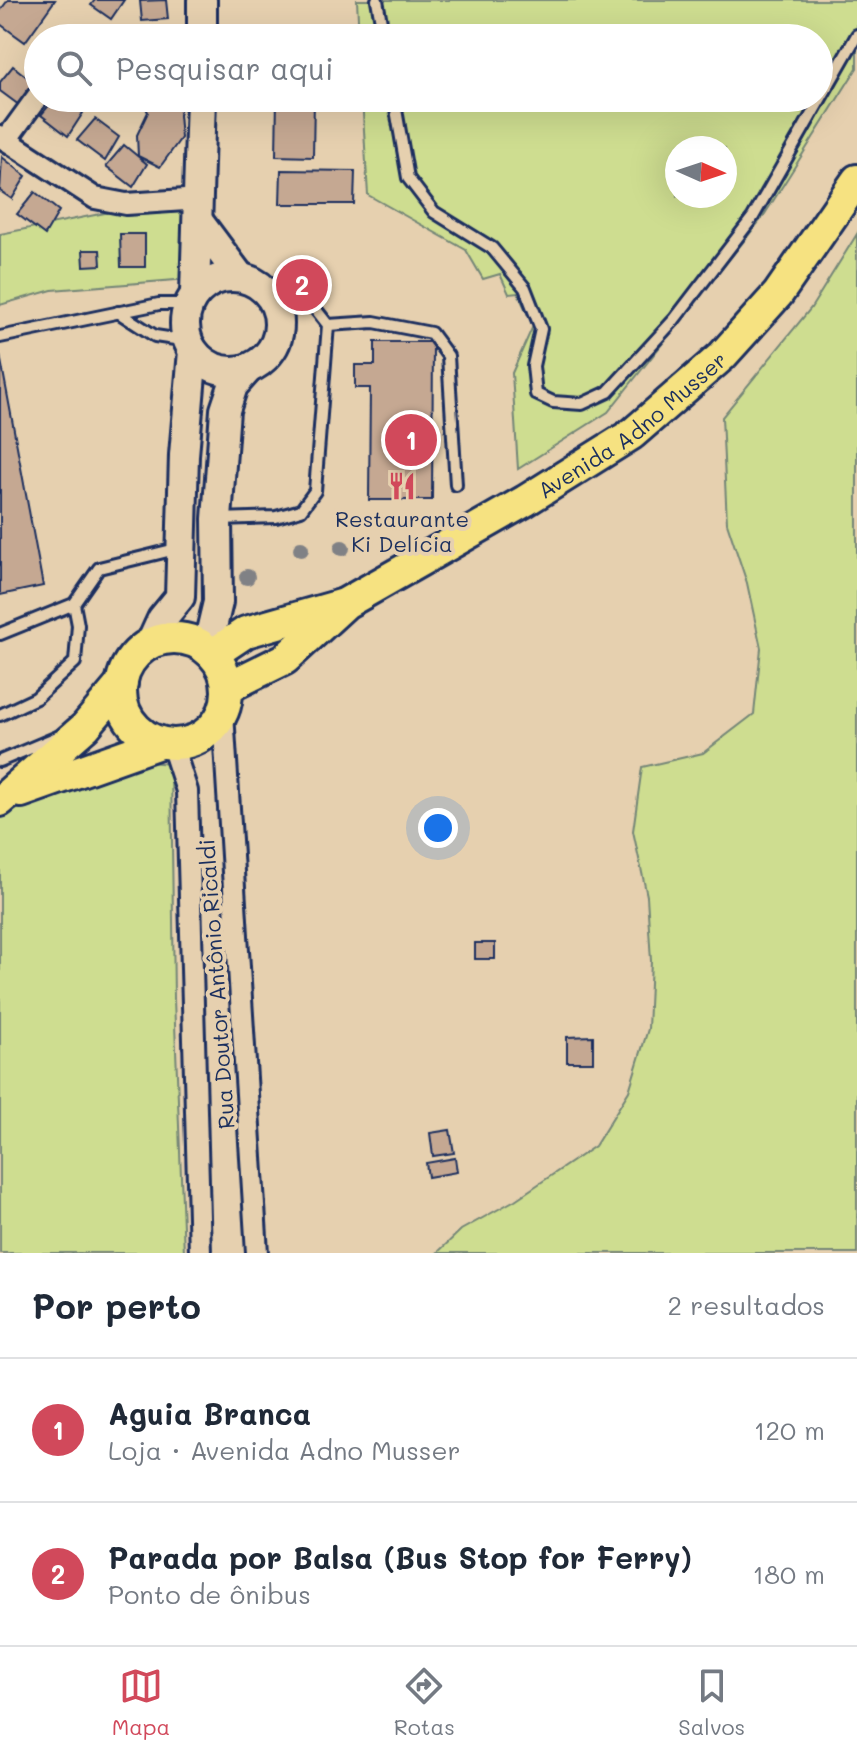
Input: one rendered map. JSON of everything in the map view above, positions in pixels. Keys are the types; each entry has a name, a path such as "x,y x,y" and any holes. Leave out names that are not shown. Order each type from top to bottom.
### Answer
{"main road":[{"path":"202,0 202,24"},
{"path":"151,643 162,619 180,597 190,346 185,316 192,299 199,210 201,112"},
{"name":"Avenida Adno Musser","path":"226,700 285,659 346,603 525,501 632,434 722,356 778,294 857,180"},
{"path":"199,210 240,277"},
{"path":"192,299 215,279 240,277 252,280 270,296 279,319 279,331 269,354 249,368 233,386 225,410 217,519 218,602 210,651"},
{"path":"190,346 212,367 224,371 249,368"},
{"name":"Avenida Adno Musser","path":"210,651 246,632 346,603"},
{"path":"180,637 210,651 224,670 226,700 217,724 197,740 166,744 4,799 85,727 122,683 132,659 151,643 180,637"},
{"path":"122,683 126,713 145,736 166,744"}],"street":[{"path":"25,112 3,138 95,198 126,204 199,210"},
{"name":"Rua Doutor Antônio Ricaldi","path":"226,700 257,1253"},
{"name":"Rua Doutor Antônio Ricaldi","path":"166,744 187,791 200,1253"}],"lane":[{"path":"377,0 381,24"},
{"path":"833,77 857,35"},
{"path":"396,112 408,178 434,212 492,248 525,288 541,329 533,366 536,394 553,402 582,404 608,392 674,320 753,217 813,112"},
{"path":"217,519 276,517 301,510 315,491 328,325 310,302 270,296"},
{"path":"0,337 192,299"},
{"path":"118,312 155,336 190,346"},
{"path":"328,325 374,322 431,333 448,356 456,485"},
{"path":"0,634 74,604 99,568 182,548"},
{"path":"0,715 36,698 75,662 78,625 74,604"},
{"path":"0,761 33,745 85,727"}],"green space":[{"path":"357,0 857,0 857,68 833,106 833,24 358,24"},
{"path":"363,112 829,112 763,217 608,412 518,469 512,373 533,326 518,293 509,294 500,274 483,279 466,250 368,195"},
{"path":"188,211 188,279 52,290 0,305 0,234 105,213"},
{"path":"857,234 857,1253 437,1253 461,1230 515,1200 595,1146 629,1091 648,1029 651,961 647,896 633,831 642,767 703,753 754,714 761,648 747,583 727,523 722,417 811,308"},
{"path":"138,761 171,764 174,999 184,1253 0,1253 0,818 93,769"}],"building":[{"path":"8,0 55,0 38,24 24,24 24,41 0,24 0,11"},
{"path":"95,0 124,0 111,19 91,5"},
{"path":"166,0 168,19 142,21 140,1"},
{"path":"13,66 24,75 23,108 0,91 0,82"},
{"path":"43,112 83,113 68,136 41,115"},
{"path":"148,112 180,112 181,138 160,167 138,156 137,135"},
{"path":"277,112 314,112 313,157 276,156"},
{"path":"95,119 119,137 105,161 77,140"},
{"path":"124,145 147,164 133,187 106,166"},
{"path":"2,157 26,176 12,199 0,191"},
{"path":"281,170 355,171 354,204 280,204"},
{"path":"35,192 59,211 45,235 17,214"},
{"path":"120,234 145,234 145,267 121,267"},
{"path":"83,250 100,250 101,265 84,266"},
{"path":"375,342 433,342 432,500 369,500 370,388 355,388 355,365 375,365"},
{"path":"0,355 43,586 0,595"},
{"path":"475,943 495,943 495,959 475,959"},
{"path":"593,1036 593,1062 567,1062 567,1037"},
{"path":"450,1130 454,1153 433,1156 430,1133"},
{"path":"455,1158 457,1172 428,1177 426,1163"}],"place":[{"name":"Parada por Balsa (Bus Stop for Ferry)","path":"302,285"},
{"name":"Aguia Branca","path":"411,440"},
{"name":"Restaurante Ki Delícia","path":"402,486"}]}
